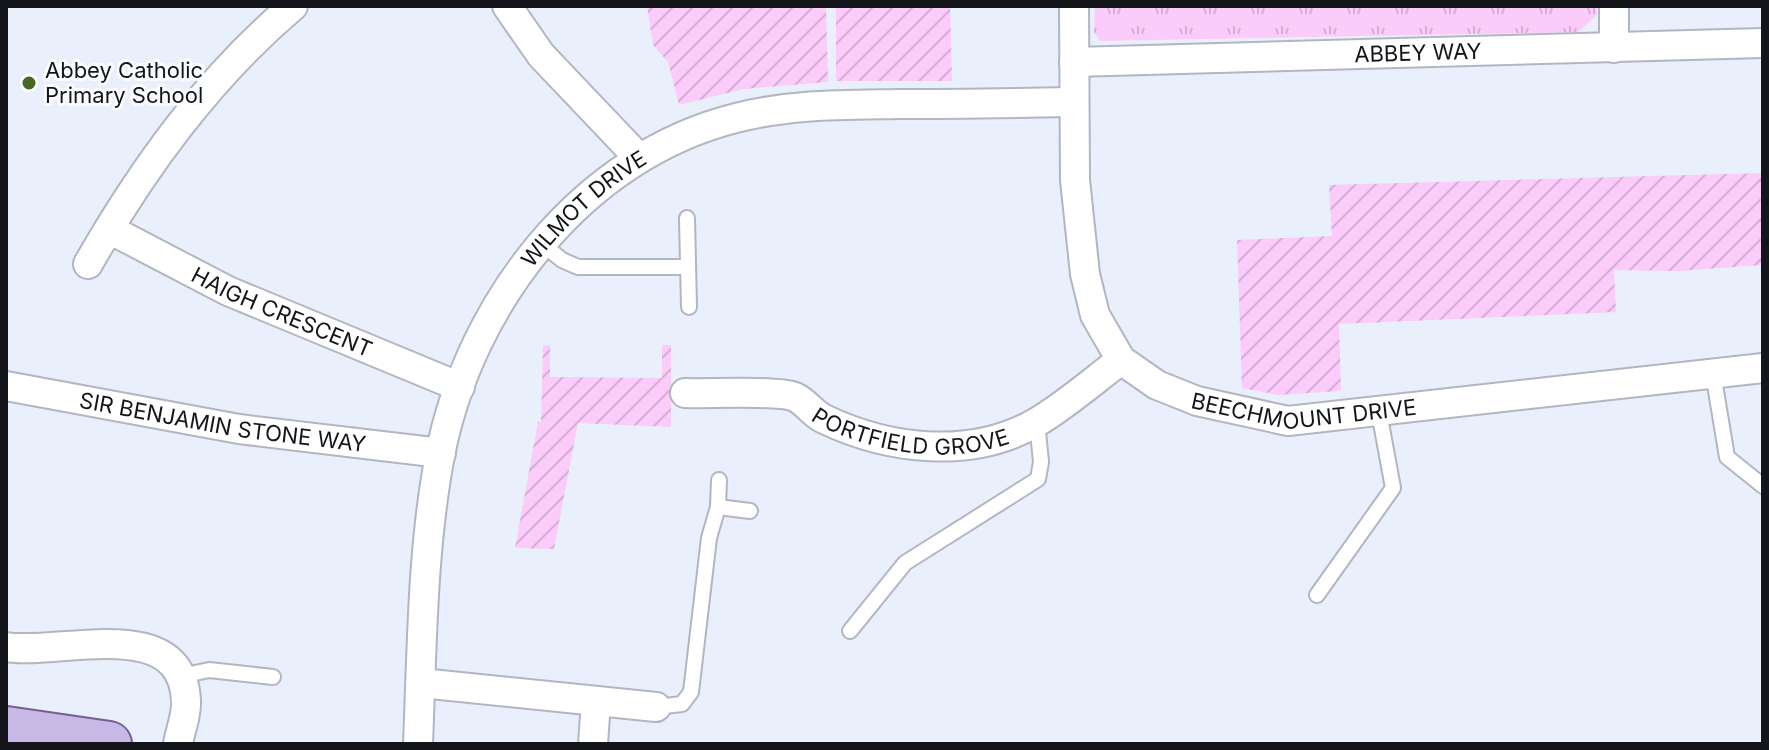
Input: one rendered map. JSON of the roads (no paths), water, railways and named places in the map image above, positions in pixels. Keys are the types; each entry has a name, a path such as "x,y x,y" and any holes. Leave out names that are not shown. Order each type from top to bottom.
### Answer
{"main road":[{"path":"6,729 109,744"}],"street":[{"path":"88,264 150,163 200,100 293,6"},
{"path":"507,6 541,55 638,157"},
{"name":"BEECHMOUNT DRIVE","path":"1074,6 1075,180 1085,274 1095,315 1121,360 1157,385 1240,413 1288,421 1763,368"},
{"path":"1614,6 1614,48"},
{"name":"ABBEY WAY","path":"1074,62 1763,43"},
{"name":"WILMOT DRIVE","path":"418,744 422,627 441,453 460,387 492,318 541,243 581,202 638,157 687,131 739,117 806,105 1074,102"},
{"name":"HAIGH CRESCENT","path":"109,229 228,291 460,387"},
{"name":"PORTFIELD GROVE","path":"685,393 794,396 821,418 867,435 923,447 981,443 1037,422 1121,360"},
{"name":"SIR BENJAMIN STONE WAY","path":"6,386 239,429 441,453"},
{"path":"6,647 27,650 115,641 144,648 168,659 181,676 186,703 178,744"},
{"path":"421,683 656,707"},
{"path":"593,744 596,701"}],"lane":[{"path":"687,218 689,307"},
{"path":"541,243 578,267 687,267"},
{"path":"1713,373 1727,457 1763,486"},
{"path":"1317,595 1393,488 1379,412"},
{"path":"850,631 905,563 1038,479 1041,462 1037,422"},
{"path":"656,707 682,704 691,692 709,538 718,507 719,480"},
{"path":"718,507 750,511"},
{"path":"181,676 209,670 273,677"}],"place":[{"name":"Abbey Catholic Primary School","path":"29,83"}]}
